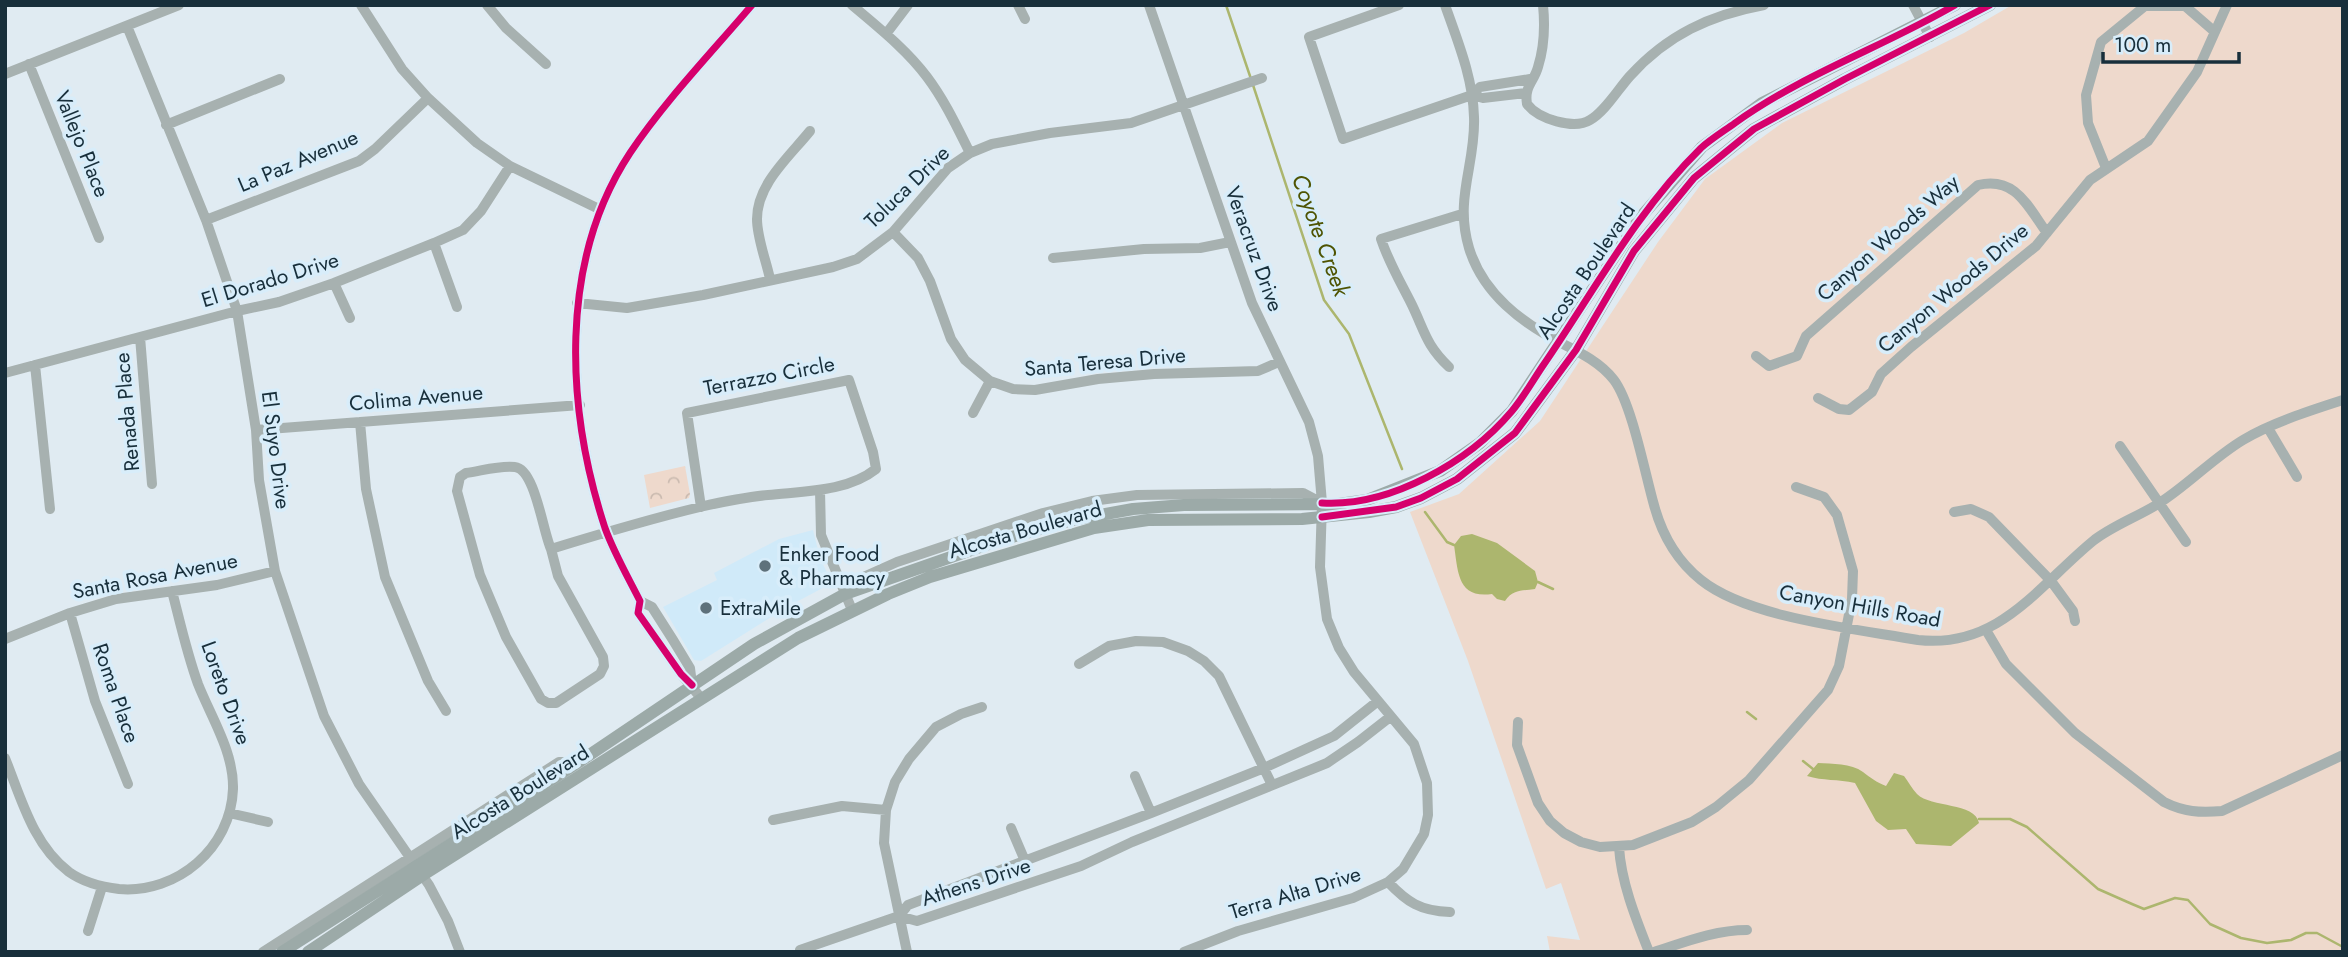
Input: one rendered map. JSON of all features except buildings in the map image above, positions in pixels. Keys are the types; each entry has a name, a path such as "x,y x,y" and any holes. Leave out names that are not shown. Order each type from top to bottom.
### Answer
{"main road":[{"name":"Alcosta Boulevard","path":"282,952 579,762 754,644 845,594 994,542 1072,520 1133,509 1184,505 1339,504 1367,500 1440,471 1480,443 1512,411 1640,218 1702,147 1762,103 1955,5"},
{"name":"Alcosta Boulevard","path":"308,952 416,866 798,638 852,610 930,577 1094,528 1148,520 1322,517 1396,507 1421,498 1457,479 1515,433 1576,350 1634,251 1694,178 1754,129 1990,5"}],"street":[{"path":"5,74 179,5"},
{"path":"361,5 402,69 428,98 477,143 510,166 599,209"},
{"path":"487,5 506,28 546,64"},
{"path":"701,698 638,613 640,601 606,532 594,493 580,405 575,339 577,303 581,274 599,209 630,153 752,5"},
{"path":"852,5 886,34 926,76 951,114 970,153"},
{"path":"886,34 908,5"},
{"path":"1018,5 1025,19"},
{"name":"Veracruz Drive","path":"1149,5 1252,303 1309,422 1318,456 1322,517"},
{"path":"1399,5 1309,37 1343,139 1472,95 1480,88 1535,76 1543,44 1543,5"},
{"name":"Canyon Hills Road","path":"1445,5 1468,72 1472,95 1474,120 1462,214 1469,248 1479,271 1500,300 1524,322 1601,365 1615,381 1630,418 1656,516 1665,539 1680,560 1702,581 1722,593 1759,608 1794,617 1938,642 1958,639 1986,630 2024,605 2094,540 2159,503 2244,439 2343,400"},
{"path":"1530,79 1527,104 1539,115 1550,120 1587,122 1593,119 1650,56 1673,37 1725,13 1764,5"},
{"path":"1913,5 1930,37"},
{"name":"Canyon Woods Drive","path":"1818,398 1849,410 1872,392 1881,374 1891,365 2036,246 2090,180 2148,141 2197,72 2227,5"},
{"path":"2106,168 2088,123 2086,95 2101,42 2145,6 2185,6 2215,32"},
{"name":"El Suyo Drive","path":"127,26 206,220 237,311 256,430 259,480 275,571 324,716 359,784 416,866 448,921 460,952"},
{"name":"Vallejo Place","path":"29,64 99,238"},
{"name":"Toluca Drive","path":"577,303 627,307 703,295 833,267 857,258 893,232 948,168 970,153 992,144 1049,133 1131,123 1262,78"},
{"path":"166,125 280,79"},
{"path":"1472,95 1483,98 1527,93"},
{"name":"La Paz Avenue","path":"206,220 359,161 428,98"},
{"path":"770,279 757,221 759,200 769,181 810,131"},
{"name":"El Dorado Drive","path":"5,373 279,302 434,243 463,230 481,211 510,166"},
{"name":"Canyon Woods Way","path":"1756,356 1769,366 1797,356 1806,336 1978,185 1992,182 2005,185 2018,193 2047,233"},
{"path":"1449,367 1425,338 1381,239 1462,214"},
{"name":"Santa Teresa Drive","path":"893,232 918,258 930,281 951,339 965,360 990,381 1013,389 1035,390 1098,379 1154,374 1258,371 1279,362"},
{"path":"1053,258 1144,249 1200,248 1230,242"},
{"path":"434,243 457,307"},
{"path":"334,283 350,318"},
{"name":"Renada Place","path":"139,337 152,484"},
{"path":"35,365 50,509"},
{"name":"Terrazzo Circle","path":"551,550 606,532 701,507 765,495 820,490 864,478 876,469 849,380 687,412 701,507"},
{"path":"973,413 990,381"},
{"name":"Colima Avenue","path":"256,430 580,405"},
{"path":"360,422 366,489 385,577 428,681 446,711"},
{"path":"2268,428 2297,478"},
{"path":"2120,446 2186,542"},
{"path":"515,467 524,470 531,479 544,534 551,550 558,576 603,657 604,666 600,674 556,703 541,699 506,637 480,575 457,491 460,477 515,467"},
{"path":"1518,722 1517,745 1538,803 1550,821 1564,833 1581,842 1600,847 1633,845 1692,822 1716,807 1749,780 1828,690 1839,666 1852,599 1853,571 1837,515 1824,497 1796,487"},
{"path":"820,490 821,535 852,610"},
{"path":"1954,512 1970,509 1989,517 2051,581 2073,611 2075,621"},
{"name":"Terra Alta Drive","path":"1184,952 1238,931 1353,898 1388,881 1403,869 1423,834 1428,815 1427,783 1414,744 1354,672 1339,648 1327,619 1320,567 1322,517"},
{"name":"Santa Rosa Avenue","path":"5,639 70,613 116,600 217,586 275,571"},
{"name":"Loreto Drive","path":"5,758 28,817 52,857 71,874 102,887 136,890 160,885 182,875 202,859 219,839 229,813 233,788 229,758 197,681 172,592"},
{"path":"640,601 652,607 673,640 690,668 692,685"},
{"name":"Roma Place","path":"70,613 95,701 128,784"},
{"path":"1986,630 2006,664 2075,733 2164,802 2180,810 2200,813 2222,811 2343,755"},
{"path":"1079,664 1109,646 1136,640 1163,642 1188,651 1219,677 1272,785"},
{"name":"Athens Drive","path":"1378,701 1334,736 1264,768 908,905 899,916 917,921 1036,883 1327,763 1390,717"},
{"path":"907,952 884,843 886,810 895,782 909,759 936,727 982,707"},
{"path":"1135,776 1151,813"},
{"path":"773,820 842,806 886,810"},
{"path":"229,813 268,821"},
{"path":"1011,828 1025,861"},
{"path":"1619,847 1628,892 1652,952 1705,935 1747,930"},
{"name":"Alcosta Boulevard","path":"262,952 416,866"},
{"path":"1388,881 1404,899 1416,906 1436,912 1450,912"},
{"path":"88,931 102,887"},
{"path":"800,950 899,916"}],"shaded area":[{"path":"813,530 820,558 832,583 787,607 701,661 694,660 663,607 717,580 714,573 779,539"},
{"path":"1472,534 1497,543 1535,571 1538,582 1535,589 1515,592 1505,601 1492,594 1480,594 1466,588 1461,581 1454,545 1461,536"},
{"path":"1818,763 1853,767 1886,786 1894,773 1904,776 1915,792 1924,798 1970,812 1976,816 1979,823 1951,846 1916,844 1906,829 1888,830 1876,821 1855,783 1807,776"}],"green space":[{"path":"2012,5 2343,5 2343,952 1550,952 1547,936 1580,940 1561,883 1546,889 1468,661 1410,512 1459,494 1540,421 1658,242 1705,179 1782,123 1964,33"},
{"path":"685,466 689,498 650,508 644,475"}],"waterway":[{"name":"Coyote Creek","path":"1226,5 1251,79"},
{"name":"Coyote Creek","path":"1253,85 1324,300 1349,334 1402,469"},
{"name":"Coyote Creek","path":"1425,512 1447,542 1454,545"},
{"name":"Coyote Creek","path":"1538,582 1553,589"},
{"name":"Coyote Creek","path":"1747,712 1756,719"},
{"name":"Coyote Creek","path":"1803,761 1813,769"},
{"name":"Coyote Creek","path":"1979,819 2010,819 2027,827 2098,889 2144,909 2175,898 2188,900 2210,924 2241,938 2267,943 2291,940 2306,933 2317,933 2343,947"}],"cycle path":[{"path":"692,685 681,674 638,613 640,601 605,528 592,482 582,435 577,386 576,337 580,288 590,241 607,196 630,153 658,115 752,5"},
{"path":"1322,503 1348,502 1401,489 1451,464 1474,447 1516,406 1636,226 1701,148 1788,90 1955,5"},
{"path":"1322,517 1396,507 1421,498 1457,479 1515,433 1576,350 1634,251 1694,178 1754,129 1990,5"}],"place":[{"name":"Enker Food & Pharmacy","path":"765,566"},
{"name":"ExtraMile","path":"706,608"}]}
